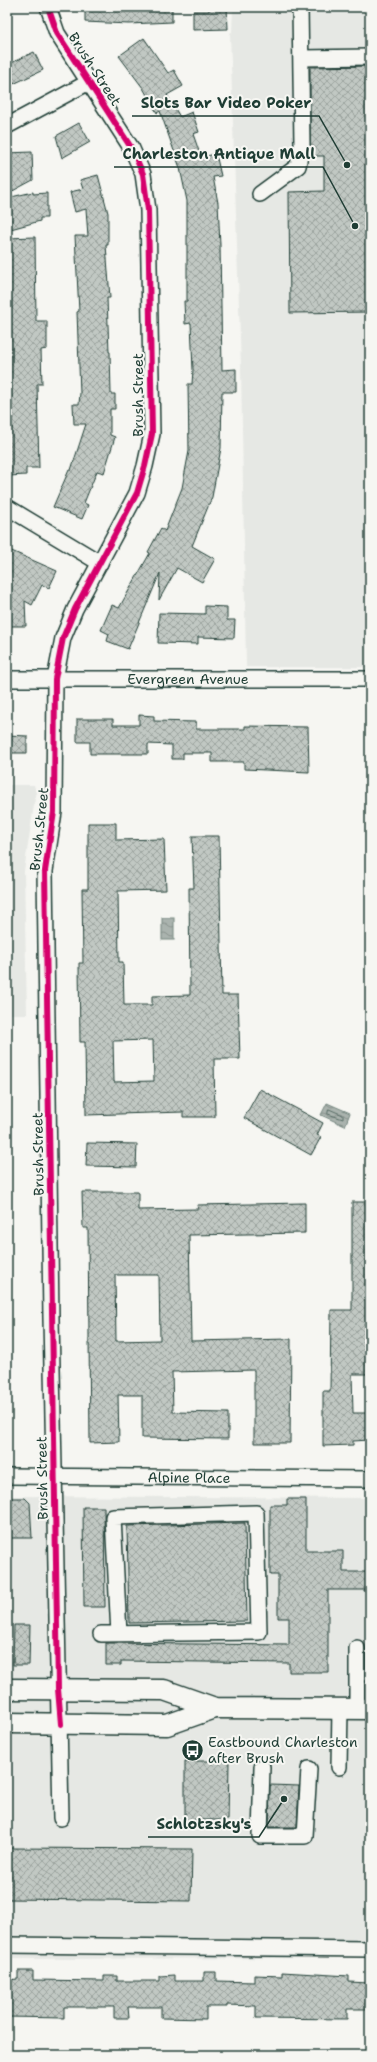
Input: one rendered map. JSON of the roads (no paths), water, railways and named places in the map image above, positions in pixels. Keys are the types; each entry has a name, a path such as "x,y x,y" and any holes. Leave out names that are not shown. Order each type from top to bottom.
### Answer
{"main road":[{"path":"7,1689 164,1690 215,1708 356,1709"},
{"path":"7,1723 167,1725 215,1708"}],"street":[{"name":"Brush Street","path":"48,7 57,33 132,149 143,174 148,210 152,434 137,493 75,609 63,638 55,679 54,812 45,871 54,1476 58,1689 61,1724 61,1818"},
{"path":"260,194 298,166 302,145 302,58 300,7"},
{"path":"302,58 370,57"},
{"path":"7,126 89,82"},
{"path":"7,507 100,563"},
{"name":"Evergreen Avenue","path":"7,679 370,680"},
{"name":"Alpine Place","path":"7,1476 370,1479"},
{"path":"102,1634 119,1634 259,1632 256,1513 113,1517 119,1634"},
{"path":"338,1766 356,1709 357,1648"},
{"path":"262,1766 260,1836 305,1836 309,1769"},
{"path":"7,1946 370,1949"}],"water":[{"path":"162,918 174,918 174,940 162,940"},
{"path":"327,1103 350,1113 345,1126 321,1115"}],"place":[{"name":"Slots Bar Video Poker","path":"347,165"},
{"name":"Charleston Antique Mall","path":"355,226"},
{"name":"Eastbound Charleston after Brush","path":"192,1750"},
{"name":"Schlotzsky's","path":"284,1799"}]}
